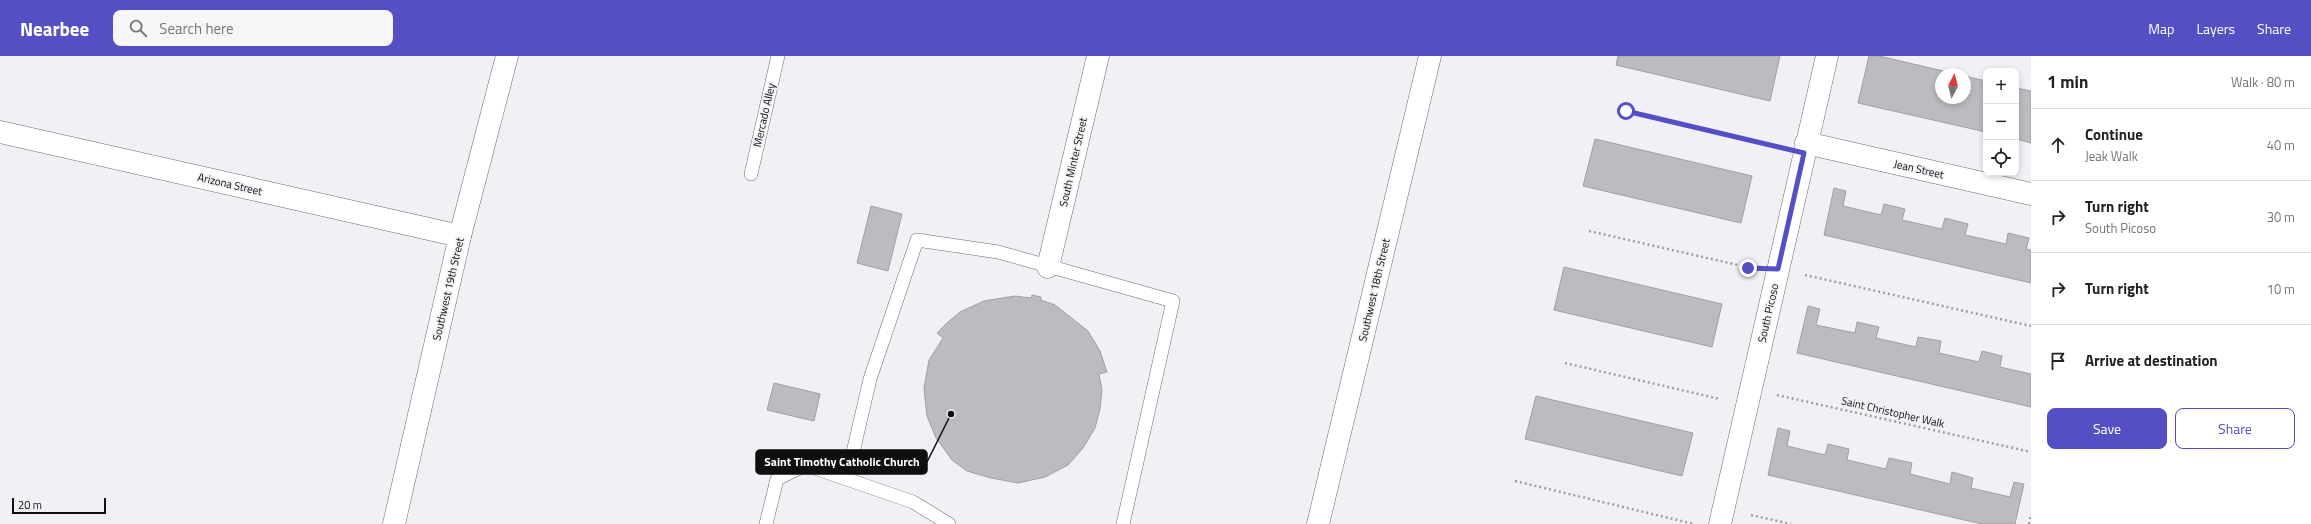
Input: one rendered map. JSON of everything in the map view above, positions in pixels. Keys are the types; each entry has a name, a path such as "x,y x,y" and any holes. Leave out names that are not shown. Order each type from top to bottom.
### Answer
{"street":[{"name":"Southwest 19th Street","path":"394,524 460,236 507,56"},
{"name":"South Minter Street","path":"1048,267 1098,56"},
{"name":"Southwest 18th Street","path":"1318,524 1430,56"},
{"name":"South Picoso","path":"1721,516 1827,56"},
{"name":"Arizona Street","path":"0,132 460,236"},
{"name":"Jean Street","path":"1805,148 2031,194"}],"lane":[{"name":"Mercado Alley","path":"751,174 778,56"},
{"path":"847,478 870,379 916,240 998,252 1173,302 1123,524"},
{"path":"766,524 777,479 806,465 913,502 949,524"}],"path":[{"path":"1626,111 1805,148"},
{"path":"1589,231 1748,268 1778,269 2031,326"},
{"name":"Saint Christopher Walk","path":"1565,363 2031,452"},
{"path":"1515,482 1695,524"},
{"path":"2029,524 2031,514"},
{"path":"1721,516 1791,524"}],"building":[{"path":"1618,56 1780,56 1770,101 1616,65"},
{"path":"1869,56 1879,56 1935,69 1935,104 1971,104 1971,77 1983,80 1983,131 1858,103"},
{"path":"2019,89 2031,91 2031,143 2019,140"},
{"path":"1595,139 1752,176 1741,223 1583,186"},
{"path":"1834,188 1846,191 1843,206 1881,215 1884,204 1905,209 1902,220 1942,229 1945,218 1968,224 1965,235 2006,244 2008,233 2029,238 2026,249 2031,250 2031,283 1824,235"},
{"path":"871,206 902,214 888,271 857,263"},
{"path":"1564,267 1722,304 1712,347 1554,310"},
{"path":"1032,295 1041,297 1041,300 1055,305 1088,331 1100,351 1107,372 1099,374 1102,390 1100,409 1095,428 1083,448 1068,465 1045,477 1018,483 991,478 967,471 952,460 936,438 927,416 924,388 929,360 943,338 937,333 948,322 960,312 984,301 1015,296 1031,298"},
{"path":"1808,306 1820,309 1816,325 1855,333 1857,322 1879,327 1876,338 1916,347 1918,337 1941,341 1939,353 1979,362 1982,351 2002,356 2000,367 2031,374 2031,407 1797,353"},
{"path":"774,383 820,394 814,421 767,410"},
{"path":"1536,396 1693,433 1682,476 1525,439"},
{"path":"1778,428 1790,431 1787,446 1825,455 1828,444 1849,449 1847,460 1886,469 1889,458 1912,463 1910,474 1950,484 1952,472 1973,478 1971,488 2010,497 2014,482 2024,484 2015,524 1982,524 1768,475"}],"place":[{"name":"Saint Timothy Catholic Church","path":"951,414"}],"route":[{"path":"1626,111 1804,153 1778,269 1748,268"}]}
